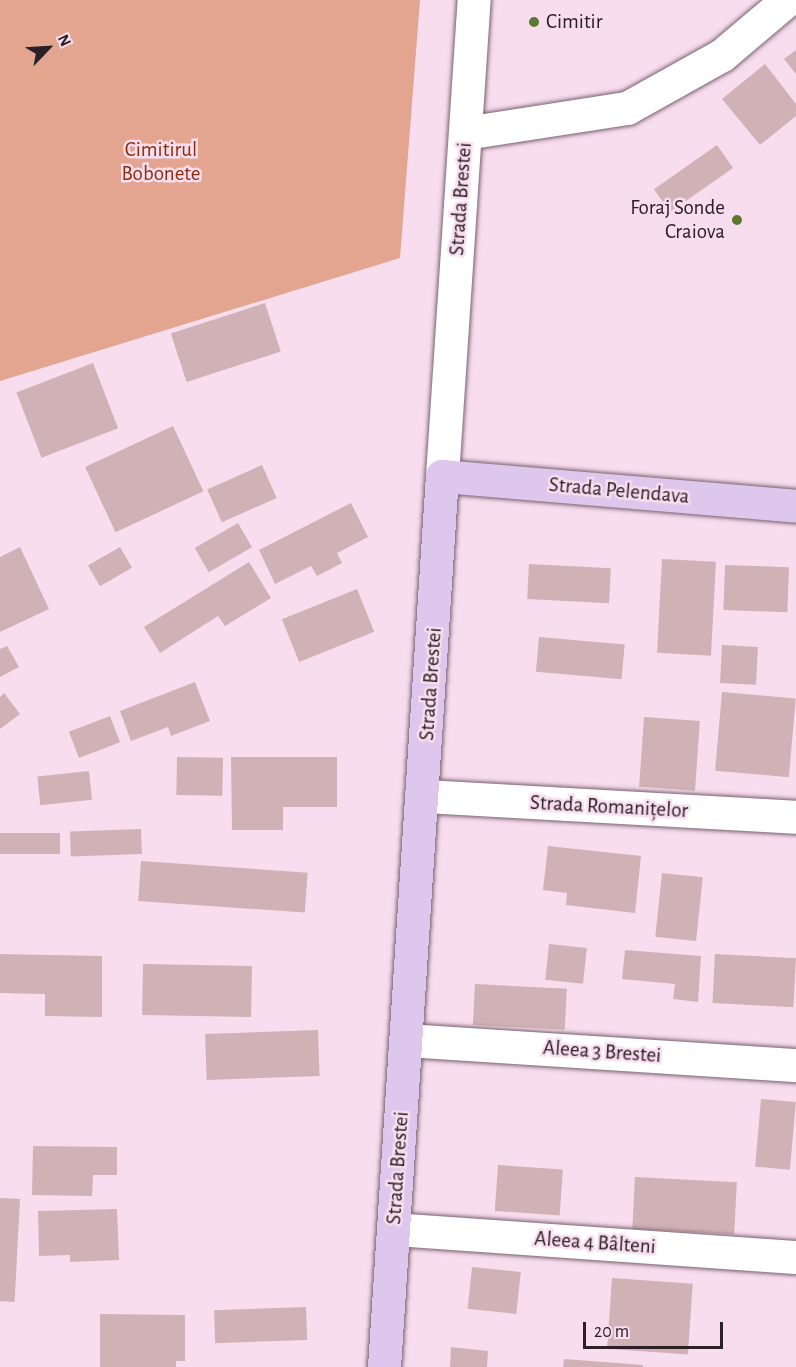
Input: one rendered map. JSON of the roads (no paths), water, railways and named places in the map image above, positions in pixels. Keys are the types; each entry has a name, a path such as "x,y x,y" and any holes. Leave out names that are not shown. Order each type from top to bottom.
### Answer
{"main road":[{"name":"Strada Pelendava","path":"442,476 796,506"},
{"name":"Strada Brestei","path":"384,1367 423,796 442,476"}],"street":[{"name":"Strada Brestei","path":"442,476 474,0"},
{"path":"465,133 627,108 722,55 787,0"},
{"name":"Strada Romanițelor","path":"423,796 796,817"},
{"name":"Aleea 3 Brestei","path":"407,1040 796,1065"},
{"name":"Aleea 4 Bâlteni","path":"394,1229 796,1257"}],"place":[{"name":"Cimitir","path":"534,22"},
{"name":"Foraj Sonde Craiova","path":"737,220"}],"park label":[{"name":"Cimitirul Bobonete","path":"161,162"}]}
